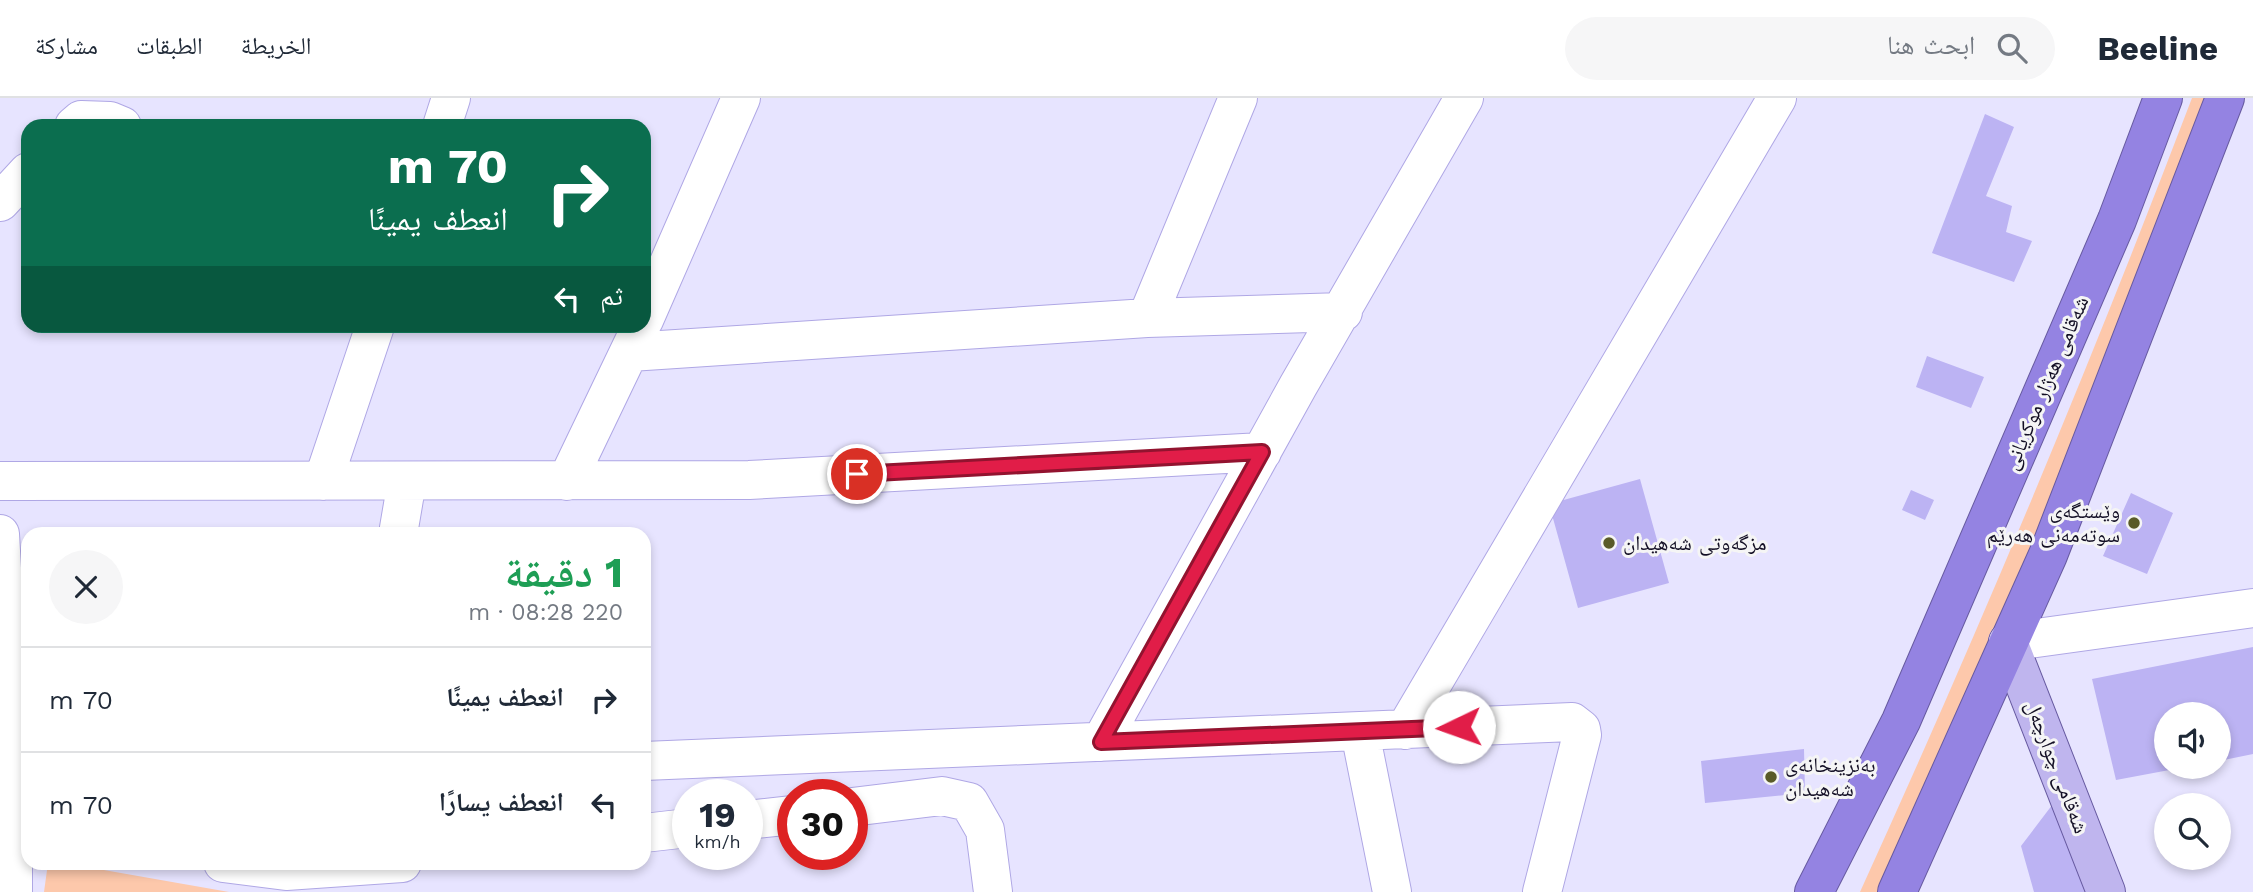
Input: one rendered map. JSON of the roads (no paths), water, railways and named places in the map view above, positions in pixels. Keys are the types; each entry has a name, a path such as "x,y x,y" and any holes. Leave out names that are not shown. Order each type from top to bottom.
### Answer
{"highway":[{"name":"شەقامی ھەژار موکریانی","path":"1814,892 1901,721 2117,220 2163,98"},
{"path":"1897,892 2048,555 2225,98"}],"main road":[{"name":"شەقامی چوارچەل","path":"2008,642 2106,892"}],"street":[{"path":"444,119 451,98"},
{"path":"651,305 741,98"},
{"path":"1147,318 1238,98"},
{"path":"1101,742 1262,452 1464,98"},
{"path":"1405,730 1777,98"},
{"path":"0,202 21,180"},
{"path":"651,333 1343,312"},
{"path":"323,481 373,333"},
{"path":"567,481 639,333"},
{"path":"0,481 749,480 1262,452"},
{"path":"399,527 407,481"},
{"path":"0,534 13,757 13,892"},
{"path":"2008,642 2253,608"},
{"path":"651,761 1566,722 1577,725 1582,735 1542,892"},
{"path":"1360,732 1392,892"},
{"path":"868,805 942,796 969,802 985,830 993,892"},
{"path":"651,832 672,830"},
{"path":"248,870 288,881 358,870"}],"place":[{"name":"وێستگەی سوتەمەنی هەرێم","path":"2134,523"},
{"name":"مزگەوتی شەهیدان","path":"1609,543"},
{"name":"بەنزینخانەی شەهیدان","path":"1771,777"}]}
